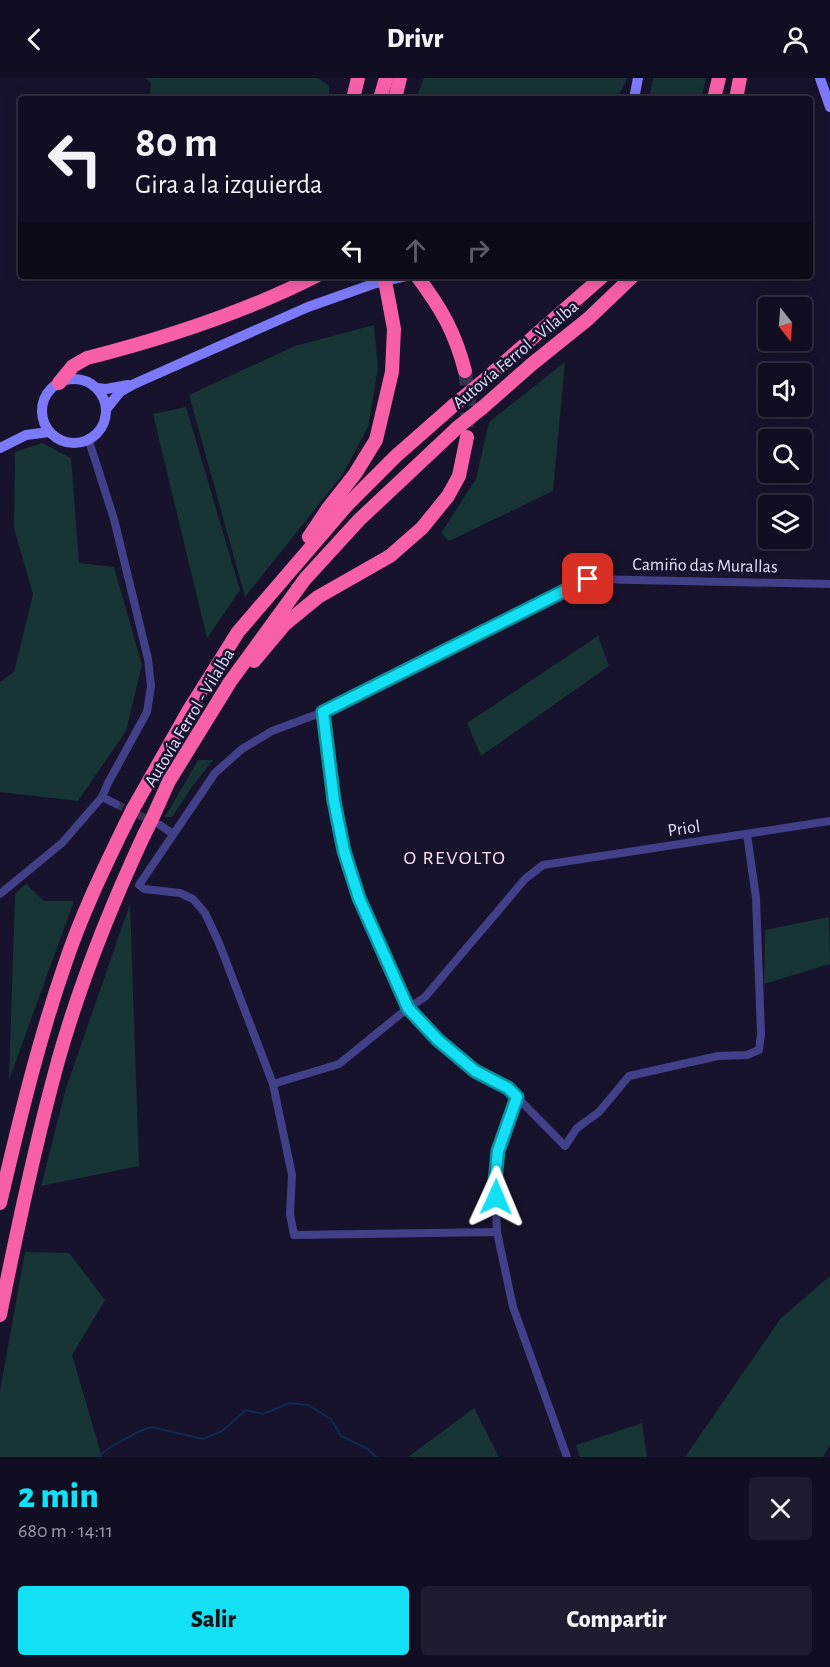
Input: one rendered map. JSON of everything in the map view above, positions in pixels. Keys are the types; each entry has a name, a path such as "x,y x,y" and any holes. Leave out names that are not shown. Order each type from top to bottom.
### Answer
{"highway":[{"path":"354,96 358,78"},
{"path":"381,96 387,78"},
{"path":"396,96 400,78"},
{"path":"715,96 719,78"},
{"path":"737,96 740,78"},
{"path":"59,383 73,366 87,358 190,328 250,306 309,279"},
{"path":"274,590 376,440 392,372 393,329 385,279"},
{"path":"419,279 443,312 459,348 465,371"},
{"name":"Autovía Ferrol - Vilalba","path":"0,1203 23,1105 48,1018 66,962 97,882 133,809 189,710 238,632 348,504 396,456 600,279"},
{"name":"Autovía Ferrol - Vilalba","path":"0,1316 31,1169 59,1059 88,968 144,835 156,822 170,782 230,682 305,579 359,520 462,432 482,408 588,319 630,279"},
{"path":"230,682 256,660 285,624 318,597 390,556 422,528 448,495 459,476 462,432"}],"street":[{"path":"635,96 638,78"},
{"path":"818,78 829,105"},
{"path":"107,408 120,392 134,384 308,307 373,284 394,279"},
{"path":"69,379 79,379 97,388 104,397 107,408 103,428 97,435 89,441 78,444 57,439 49,432 42,412 49,392 59,383 69,379"},
{"path":"97,388 134,384"},
{"path":"26,435 36,424 42,412"},
{"path":"0,448 26,435 49,432"},
{"path":"0,894 62,843 102,797 147,712 151,686 148,659 114,519 89,441"},
{"name":"Camiño das Murallas","path":"273,1084 206,913 193,899 180,893 144,889 139,885 215,773 242,749 272,731 323,712 588,579 830,584"},
{"path":"323,712 334,801 344,851 359,898 408,1008 438,1040 475,1071 508,1088 565,1146 577,1128 599,1112 629,1076 718,1056 747,1055 759,1050 761,1034 756,898 747,834"},
{"path":"102,797 116,804"},
{"name":"Priol","path":"408,1008 425,997 525,879 543,865 830,821"},
{"path":"156,822 172,834"},
{"path":"408,1008 339,1064 273,1084 292,1175 290,1214 294,1234 497,1232"},
{"path":"517,1097 498,1151 495,1181 497,1232 513,1306 567,1457"}],"green space":[{"path":"146,78 318,78 329,86 329,96 149,96 151,83"},
{"path":"424,78 627,78 618,96 417,96"},
{"path":"653,78 706,78 702,96 650,96"},
{"path":"374,325 378,369 368,427 343,474 245,597 189,395 295,346"},
{"path":"565,362 553,491 449,541 441,533 476,479 489,422"},
{"path":"186,407 240,590 207,638 153,414"},
{"path":"42,443 71,458 79,563 114,567 142,665 126,731 78,801 0,792 0,682 14,672 33,594 14,528 15,452"},
{"path":"598,636 609,666 481,756 467,723"},
{"path":"198,760 213,760 172,817 165,817"},
{"path":"26,884 44,901 74,901 9,1080 15,894"},
{"path":"130,904 139,1166 41,1186 66,1088"},
{"path":"829,917 830,964 764,984 765,930"},
{"path":"25,1252 69,1253 105,1300 72,1355 102,1457 0,1457 0,1391"},
{"path":"830,1276 830,1445 823,1457 685,1457 781,1318"},
{"path":"474,1408 499,1457 408,1457"},
{"path":"642,1423 647,1457 580,1457 576,1445"}],"waterway":[{"path":"97,1457 112,1446 151,1427 203,1439 222,1431 246,1410 263,1414 289,1403 308,1405 331,1419 341,1436 368,1449 376,1457"}],"tunnel":[{"path":"465,371 469,403 467,428"},
{"path":"116,804 153,822"}],"district":[{"name":"O REVOLTO","path":"455,858"}],"route":[{"path":"496,1197 498,1151 517,1097 508,1088 475,1071 438,1040 408,1008 359,898 344,851 334,801 323,712 588,579"}]}
